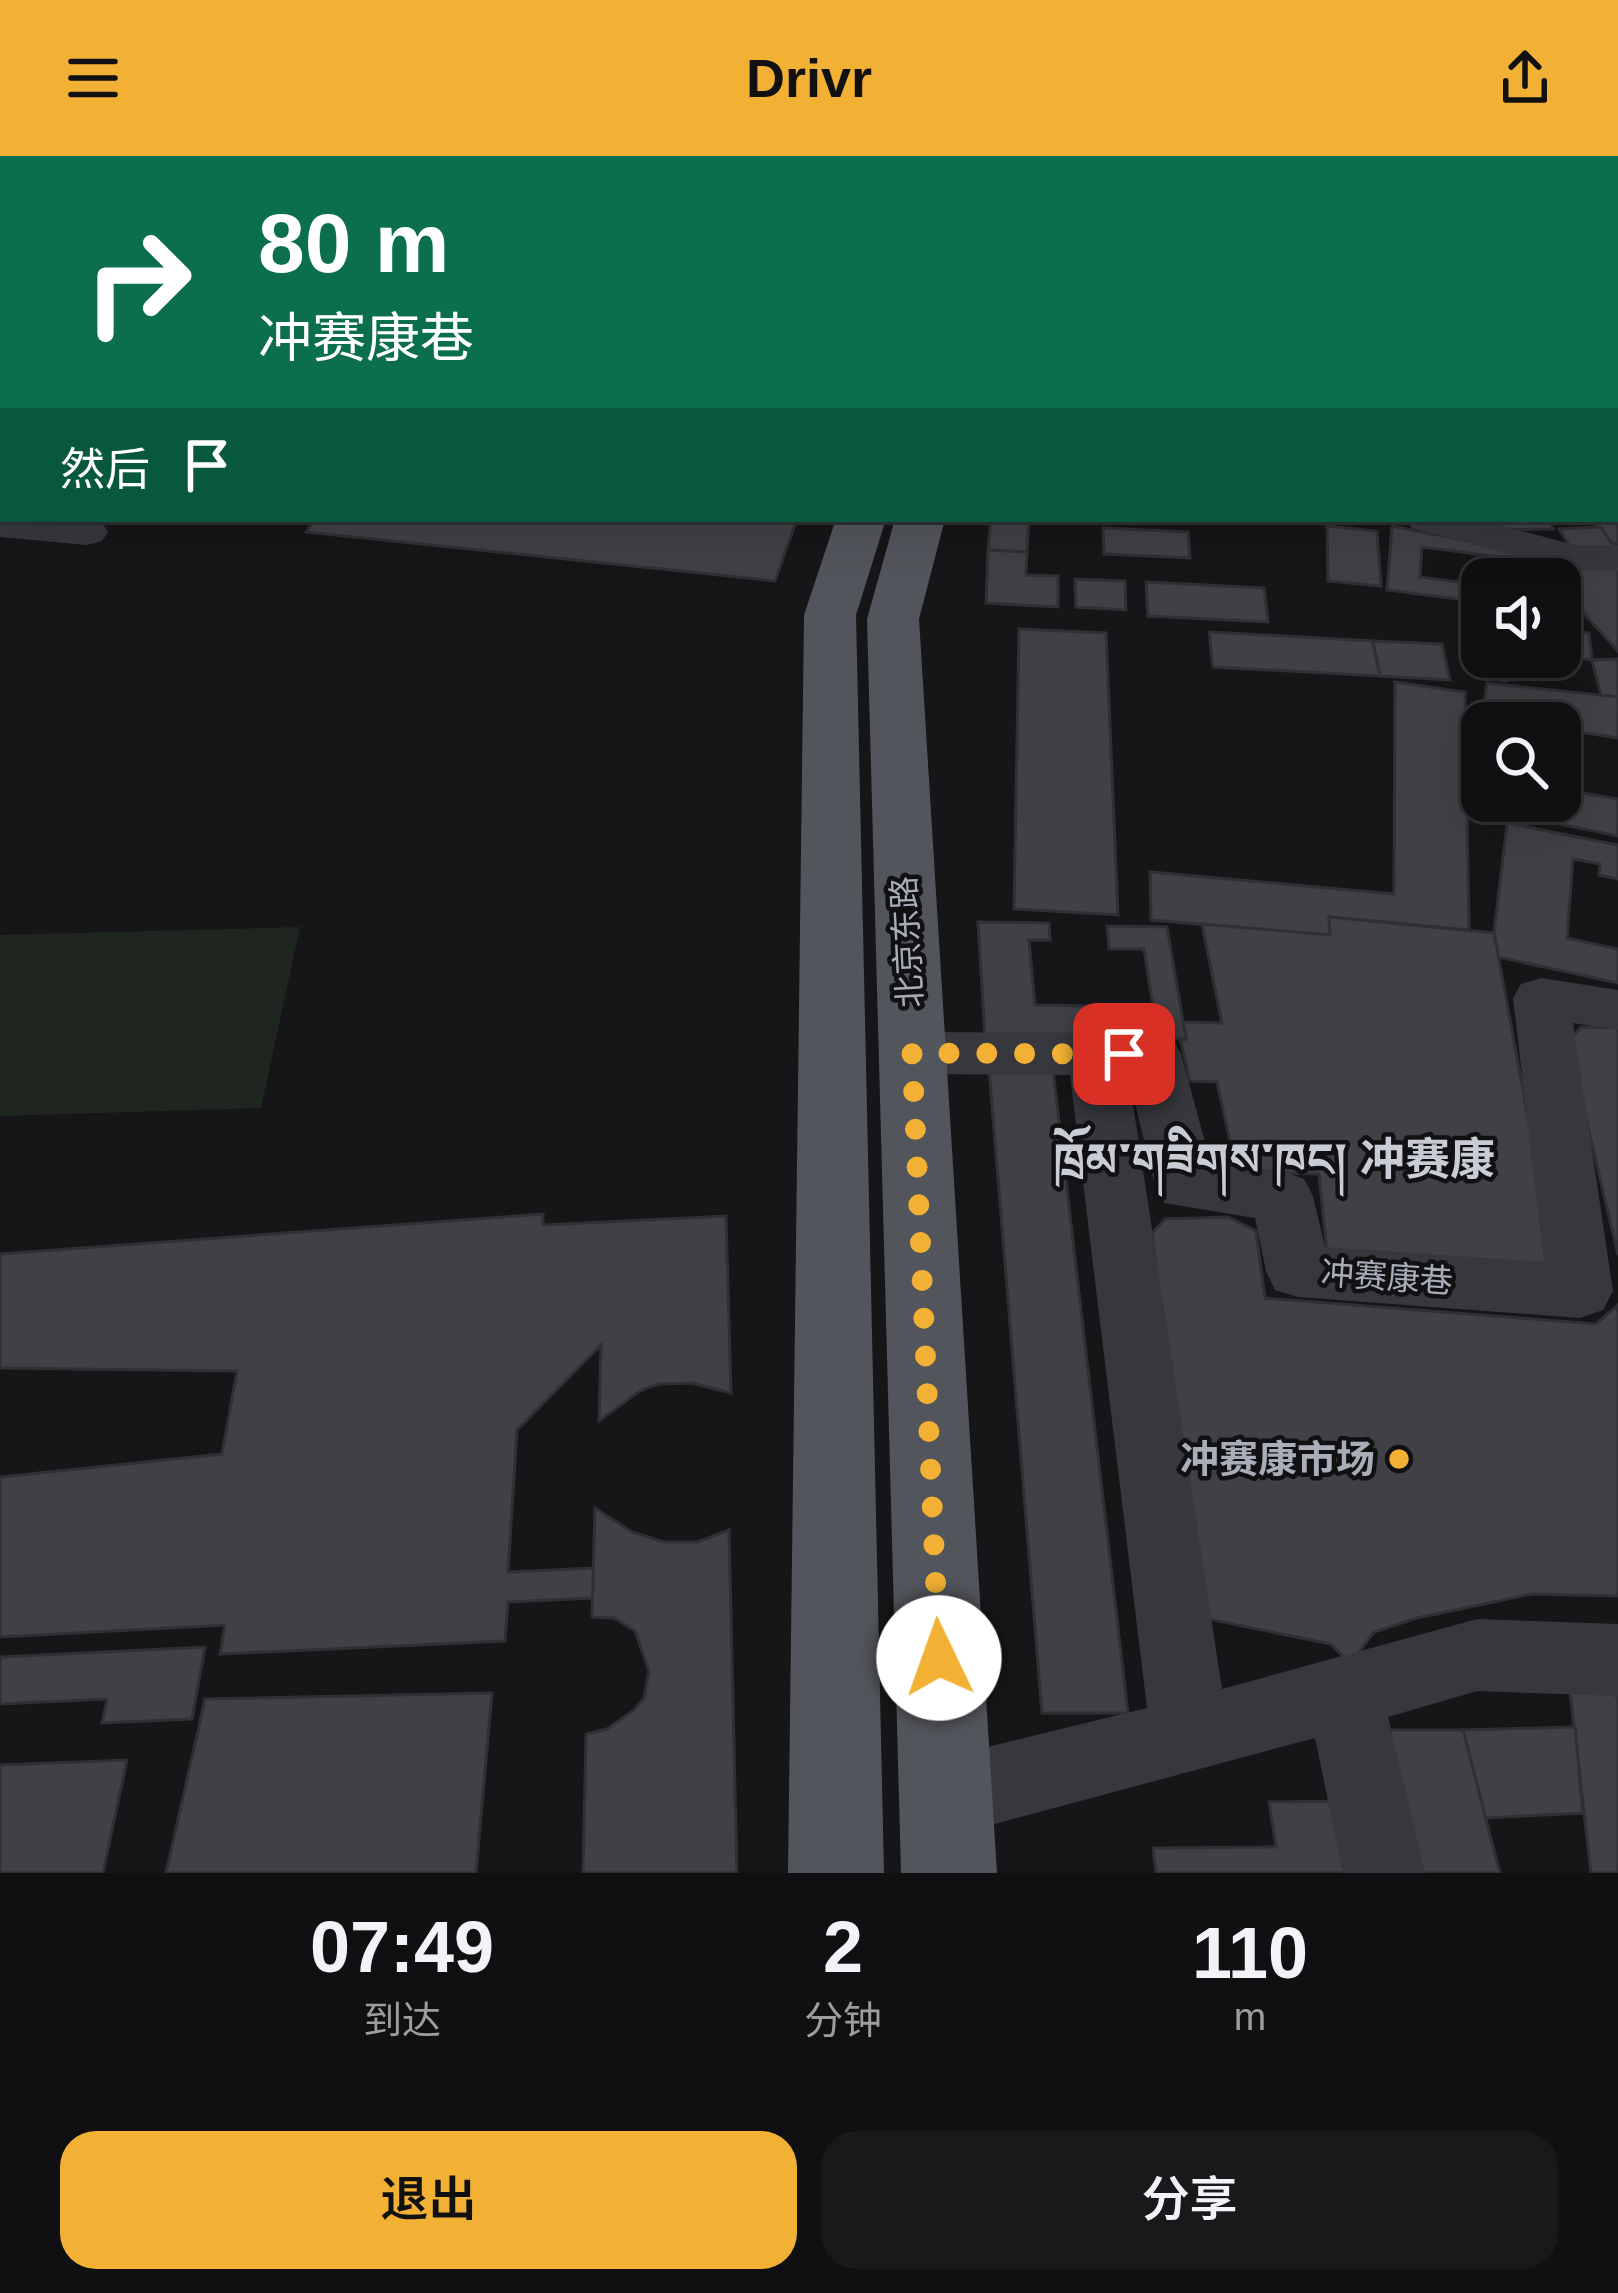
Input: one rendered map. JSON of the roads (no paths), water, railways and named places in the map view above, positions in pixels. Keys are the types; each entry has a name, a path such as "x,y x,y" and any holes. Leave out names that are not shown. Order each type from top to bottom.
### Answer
{"main road":[{"path":"836,1873 830,615 860,522"},
{"name":"北京东路","path":"919,522 893,619 949,1873"}],"street":[{"path":"1438,522 1574,558 1618,558"},
{"path":"0,524 87,532"},
{"name":"冲赛康巷","path":"912,1053 1152,1054 1186,1186 1282,1196 1298,1271 1580,1291 1541,998 1618,1010"},
{"path":"1096,1054 1190,1736"},
{"path":"946,1797 1190,1736 1477,1654 1618,1660"},
{"path":"1344,1692 1384,1873"}],"place":[{"name":"冲赛康市场","path":"1399,1459"}],"district":[{"name":"ཁྲོམ་གཟིགས་ཁང། 冲赛康","path":"1274,1159"}]}
